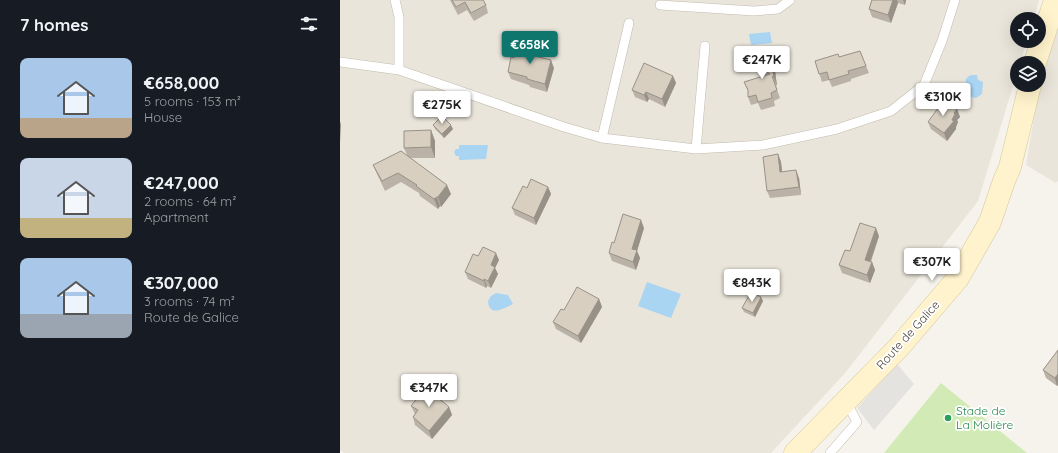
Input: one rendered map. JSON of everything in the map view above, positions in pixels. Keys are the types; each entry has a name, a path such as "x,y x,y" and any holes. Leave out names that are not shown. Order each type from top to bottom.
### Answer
{"main road":[{"path":"1037,56 1055,0"},
{"name":"Route de Galice","path":"795,453 899,347 958,278 990,222 1010,167 1028,92"}],"lane":[{"path":"395,0 399,17 399,70"},
{"path":"660,5 754,11 778,9 790,0"},
{"path":"340,62 399,70 602,138 696,149 763,145 837,129 891,111 924,85 942,41 955,0"},
{"path":"602,138 629,23"},
{"path":"696,149 705,46"},
{"path":"830,453 857,422 846,400"}],"shaded area":[{"path":"340,0 1039,0 1036,12 1010,12 1010,48 1025,48 1022,56 1010,56 1010,92 1011,92 978,201 846,372 771,453 344,453 340,450"},
{"path":"1058,20 1058,181 1056,183 1026,165 1038,92 1046,92 1046,56 1045,56"},
{"path":"897,364 914,384 874,430 857,408"}],"green space":[{"name":"Stade de La Molière","path":"941,383 1027,453 884,453"}],"water":[{"path":"770,32 772,43 751,45 749,34"},
{"path":"971,75 977,75 978,80 983,82 982,94 976,98 971,97 967,93 966,79"},
{"path":"459,145 488,145 486,159 459,160 459,156 456,156 454,152 456,149 459,149"},
{"path":"647,282 681,294 671,318 638,306"},
{"path":"496,293 508,295 513,304 498,310 491,309 488,301 491,296"}],"building":[{"path":"452,0 483,0 486,5 471,13 465,2 456,7"},
{"path":"872,0 893,0 888,15 869,9"},
{"path":"518,45 537,50 535,56 551,60 545,84 508,72 511,57 514,58"},
{"path":"860,51 866,66 848,71 849,74 829,80 827,72 819,74 815,61 838,54 839,57"},
{"path":"771,55 774,78 772,76 777,90 771,93 772,98 758,102 756,95 748,97 748,90 744,82 770,74 749,58"},
{"path":"644,63 673,76 662,99 646,92 644,95 632,90"},
{"path":"945,100 957,109 952,120 954,121 944,133 928,122"},
{"path":"442,116 451,125 442,134 433,125"},
{"path":"431,130 431,147 404,148 404,131"},
{"path":"401,151 447,185 438,197 434,199 416,186 417,185 398,173 382,181 373,165"},
{"path":"778,154 780,172 796,170 799,187 767,191 763,157"},
{"path":"531,179 548,187 534,218 512,208 523,186 527,188"},
{"path":"623,214 641,220 632,249 637,250 633,262 609,253 612,242 614,243"},
{"path":"860,223 876,228 865,260 872,262 867,275 839,265 845,250 850,251"},
{"path":"483,247 496,253 491,265 495,267 488,281 484,279 484,281 465,272 473,254 478,256"},
{"path":"577,287 599,299 578,336 553,322 561,309 564,310"},
{"path":"751,292 761,297 753,313 742,308"},
{"path":"1058,350 1058,374 1055,378 1043,370"},
{"path":"429,383 439,392 436,396 449,407 429,431 413,417 418,410 411,406"}],"place":[{"name":"Stade de La Molière","path":"948,418"}]}
